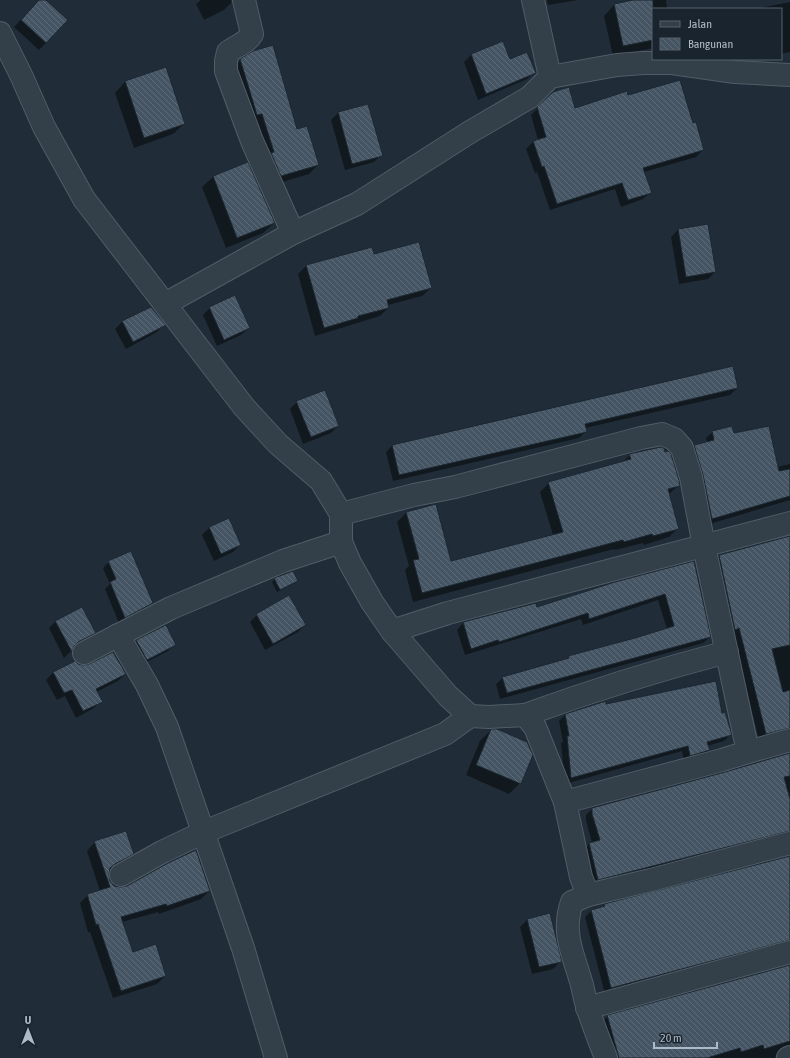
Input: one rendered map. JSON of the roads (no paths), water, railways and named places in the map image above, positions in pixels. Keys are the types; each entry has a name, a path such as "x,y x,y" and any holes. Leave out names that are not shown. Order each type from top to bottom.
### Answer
{"street":[{"path":"244,0 252,34 245,42 235,46 228,52 226,71 252,141 293,233"},
{"path":"532,0 550,77"},
{"path":"0,33 21,75 44,127 84,199 244,407 278,444 321,481 341,514 341,542 350,563 372,602 392,631 448,696 470,716 525,716 570,698 726,652"},
{"path":"165,304 293,233 357,204 470,132 530,97 550,77 617,65 642,63 672,63 735,72 790,75"},
{"path":"341,514 414,495 455,487 641,438 662,434 674,439 682,448 691,477 704,546 748,752"},
{"path":"392,631 448,613 790,523"},
{"path":"84,653 171,608 283,561 341,542"},
{"path":"118,635 147,685 167,727 243,948 276,1058"},
{"path":"121,875 162,852 204,832 446,734 470,716"},
{"path":"525,716 535,727 565,802 581,877 588,895"},
{"path":"565,802 790,740"},
{"path":"606,1058 587,1008 582,985 570,950 567,919 572,902 588,895 790,843"},
{"path":"587,1008 790,952"}]}
